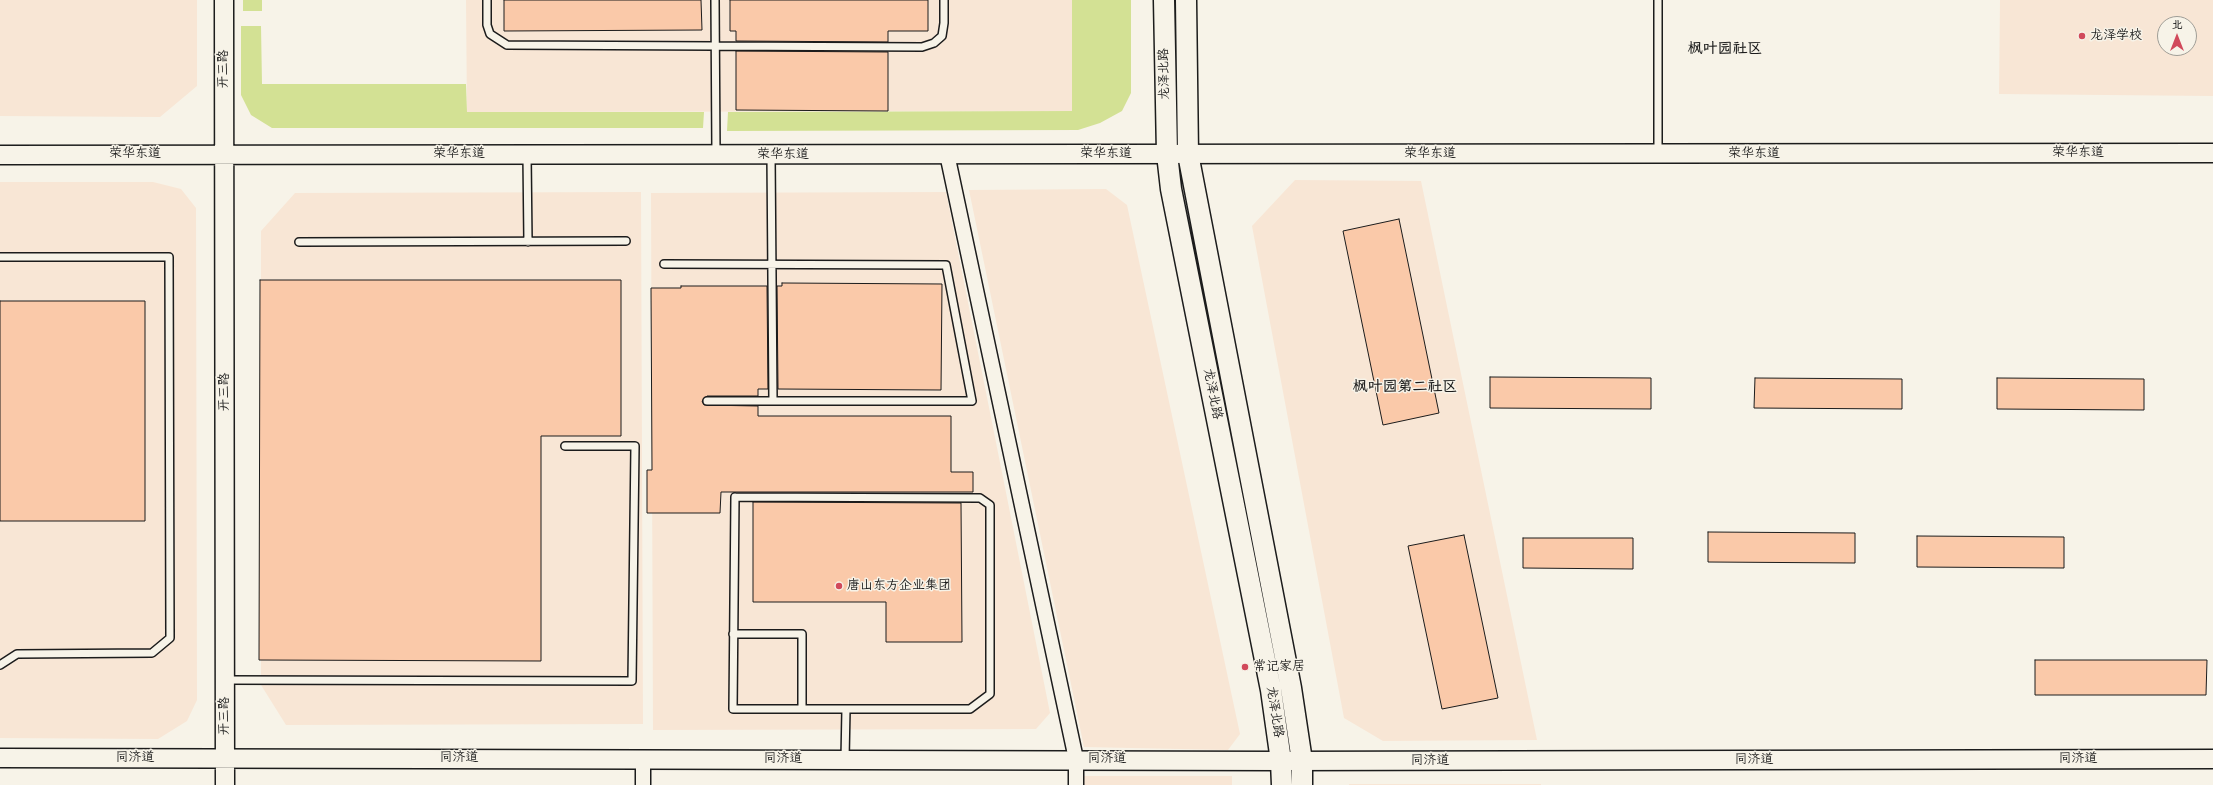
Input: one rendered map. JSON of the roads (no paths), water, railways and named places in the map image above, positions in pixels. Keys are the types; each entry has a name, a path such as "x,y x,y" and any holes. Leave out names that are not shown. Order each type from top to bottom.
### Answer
{"main road":[{"name":"龙泽北路","path":"1164,0 1167,154 1173,196 1271,690 1281,761 1282,785"},
{"name":"龙泽北路","path":"1186,0 1188,154 1291,688 1302,761 1302,785"}],"street":[{"name":"开三路","path":"224,0 225,785"},
{"name":"荣华东道","path":"0,155 2213,153"},
{"path":"947,154 1076,759 1076,785"},
{"name":"同济道","path":"0,758 1076,759 1281,761 2213,759"},
{"path":"643,785 644,759"}],"lane":[{"path":"487,0 487,25 490,34 507,46 922,47 934,43 942,36 944,23 944,0"},
{"path":"715,0 716,155"},
{"path":"1658,0 1658,154"},
{"path":"527,154 528,242"},
{"path":"771,155 773,401"},
{"path":"299,242 626,241"},
{"path":"0,257 169,257 170,630 170,638 152,654 17,654 0,665"},
{"path":"664,264 946,265 972,401 707,401"},
{"path":"225,680 632,682 635,446 565,446"},
{"path":"735,497 980,498 990,505 990,694 970,709 733,709 733,634 735,497"},
{"path":"733,634 802,634 802,709"},
{"path":"845,759 846,709"}],"place":[{"name":"龙泽学校","path":"2082,36"},
{"name":"唐山东方企业集团","path":"839,586"},
{"name":"常记家居","path":"1245,667"}],"district":[{"name":"枫叶园社区","path":"1725,50"},
{"name":"枫叶园第二社区","path":"1405,388"}]}
